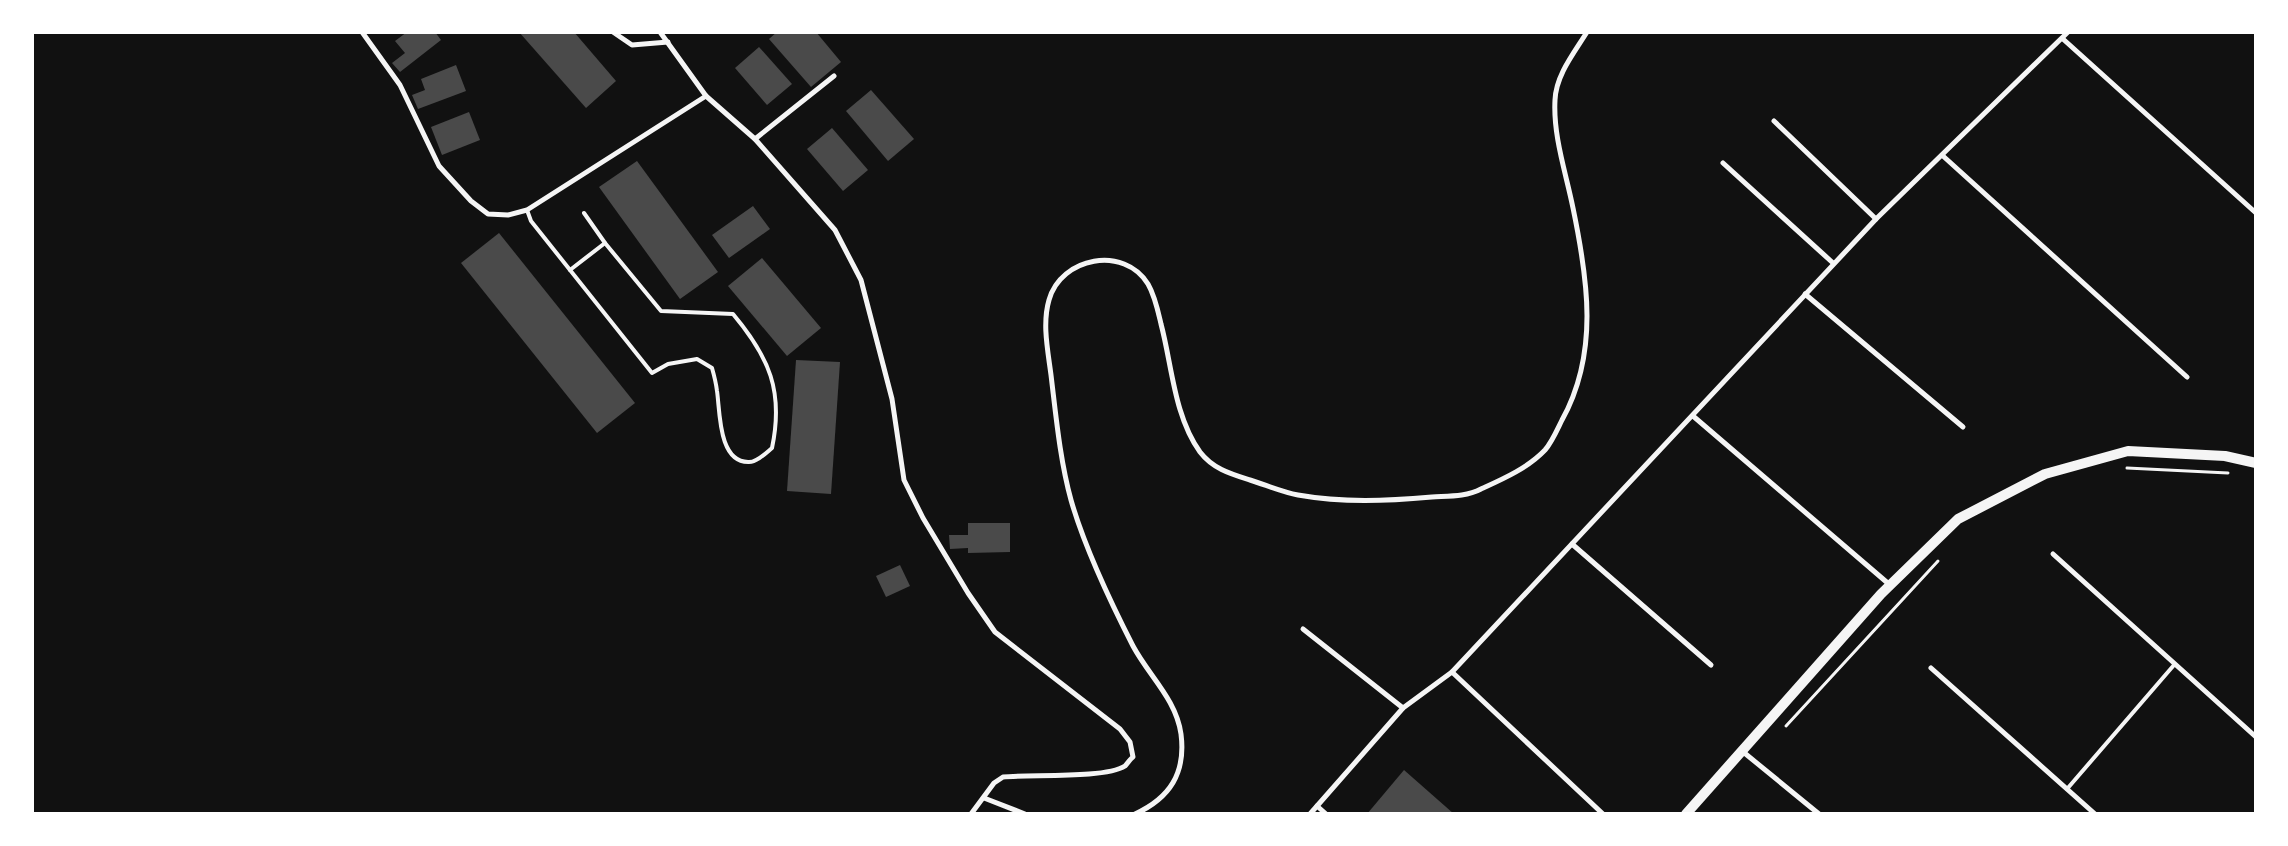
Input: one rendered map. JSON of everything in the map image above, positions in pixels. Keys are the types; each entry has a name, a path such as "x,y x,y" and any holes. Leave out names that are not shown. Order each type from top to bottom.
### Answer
{"main road":[{"path":"1686,814 1891,585 1958,519 2045,474 2128,451 2226,456 2256,463"}],"street":[{"path":"362,32 400,85 440,166 471,201 488,214 508,215 527,210 706,96"},
{"path":"613,32 632,45 668,42"},
{"path":"660,32 706,96 755,139 835,230 861,280 892,399 904,480 923,518 968,593 994,632 1120,729 1130,742 1132,757 1124,766 1093,773 1003,777 994,783 971,814"},
{"path":"1135,814 1154,805 1177,779 1182,753 1181,730 1171,702 1137,653 1104,590 1071,500 1058,429 1046,334 1049,300 1058,280 1080,264 1109,259 1129,265 1147,282 1156,303 1170,358 1177,399 1190,432 1201,453 1220,470 1295,495 1344,501 1398,500 1472,494 1515,472 1546,449 1572,403 1585,360 1588,311 1580,241 1557,131 1555,97 1565,67 1587,32"},
{"path":"1310,814 1403,708 1452,672 1693,416 1833,263 2068,32"},
{"path":"2063,39 2256,213"},
{"path":"755,139 834,76"},
{"path":"1774,121 1876,219"},
{"path":"1942,156 2187,377"},
{"path":"1723,163 1833,263"},
{"path":"1804,294 1963,427"},
{"path":"1693,416 1891,585"},
{"path":"1572,544 1711,665"},
{"path":"2053,554 2256,737"},
{"path":"1303,629 1403,708"},
{"path":"1931,668 2095,814"},
{"path":"1452,672 1603,814"},
{"path":"1742,751 1819,814"},
{"path":"984,798 1025,814"},
{"path":"1317,806 1326,814"}],"lane":[{"path":"527,210 531,221 652,373 668,364 697,359 712,368 717,391 719,424 725,443 734,456 748,462 755,461 772,448 776,433 775,385 768,366 753,338 733,314 661,311 605,243 584,213"},
{"path":"570,270 605,243"},
{"path":"2067,789 2174,665"}],"path":[{"path":"2122,467 2233,474"},
{"path":"1782,730 1944,554"}],"building":[{"path":"407,32 435,32 441,40 400,72 392,63 405,53 395,41"},
{"path":"519,32 574,32 616,81 586,108"},
{"path":"777,32 816,32 841,62 811,87 769,39"},
{"path":"759,47 792,84 767,105 735,68"},
{"path":"456,65 466,91 418,109 412,95 425,90 421,79"},
{"path":"871,90 914,139 888,161 846,111"},
{"path":"469,112 480,140 442,155 431,127"},
{"path":"832,128 868,170 843,191 807,149"},
{"path":"637,161 718,272 680,299 599,187"},
{"path":"753,206 770,229 729,258 712,235"},
{"path":"499,233 635,403 597,433 461,263"},
{"path":"762,258 821,328 787,356 728,286"},
{"path":"796,360 840,362 831,494 787,491"},
{"path":"968,523 1010,523 1010,552 968,553 968,548 950,549 949,535 968,535"},
{"path":"900,565 910,586 886,597 876,576"},
{"path":"1404,770 1454,814 1367,814"}]}
